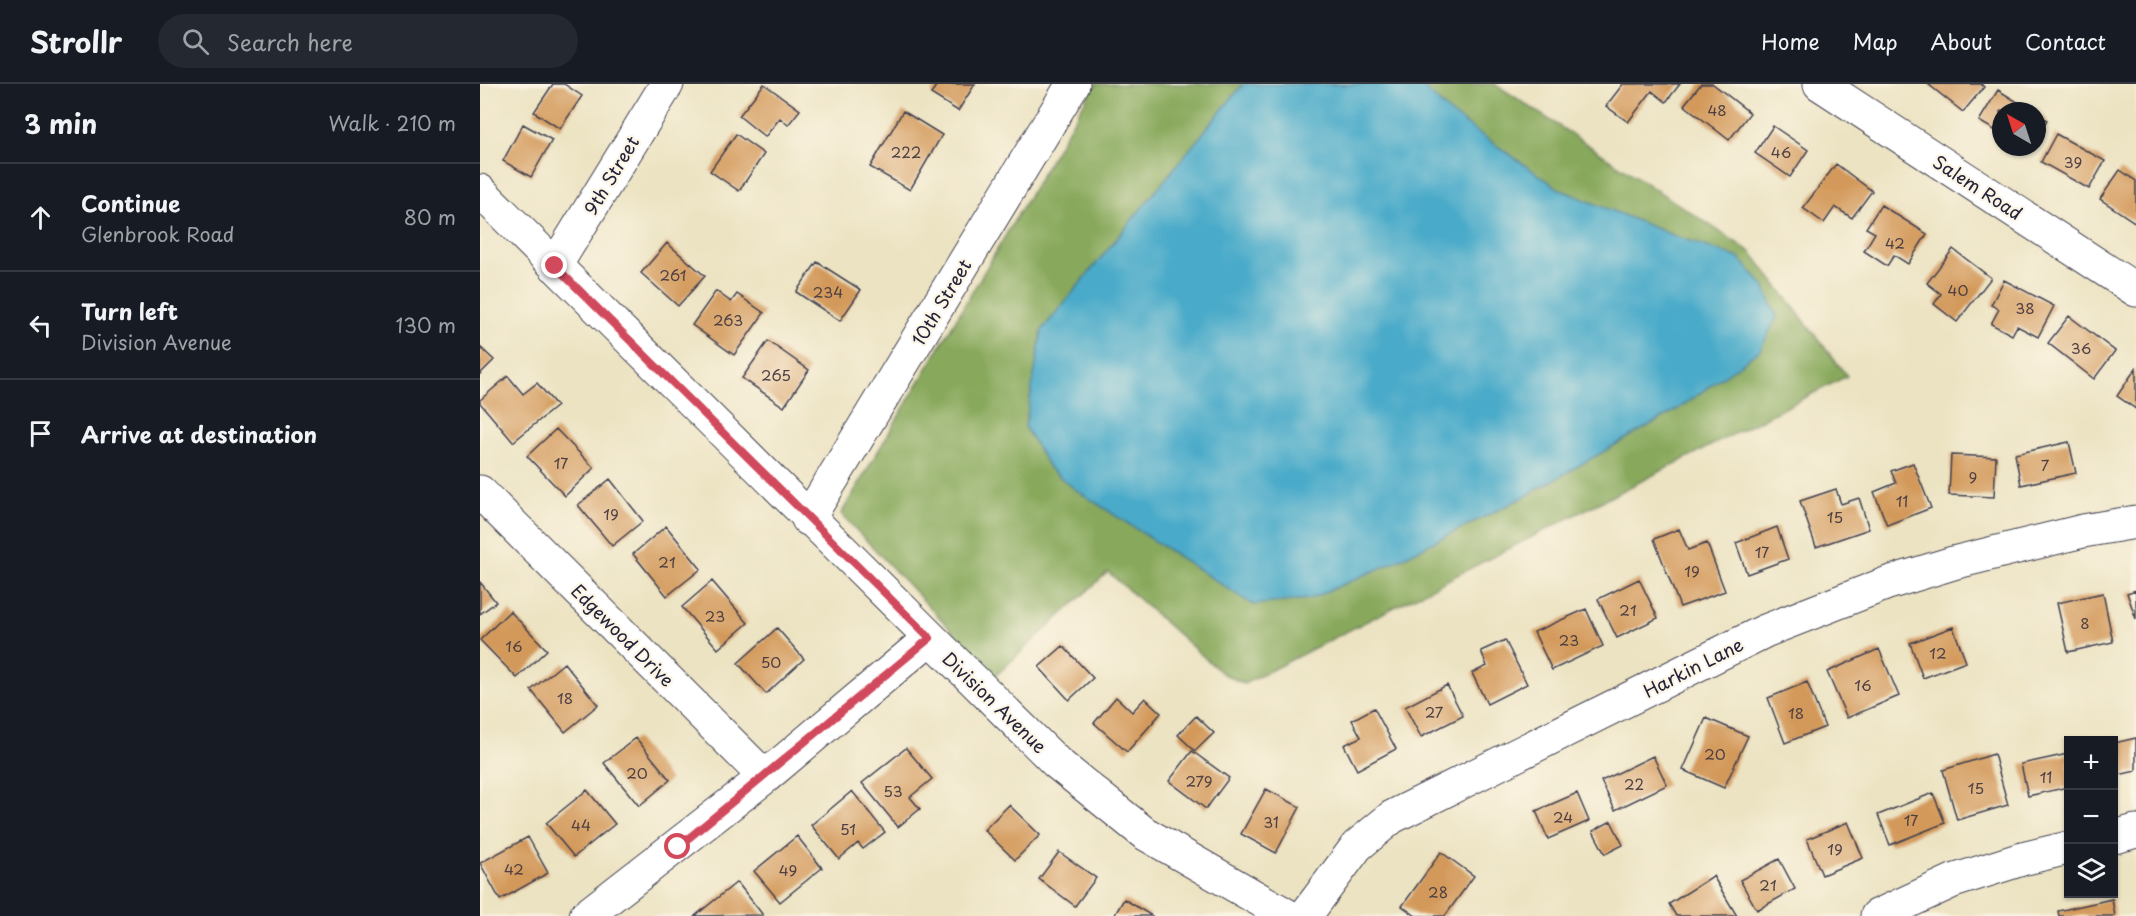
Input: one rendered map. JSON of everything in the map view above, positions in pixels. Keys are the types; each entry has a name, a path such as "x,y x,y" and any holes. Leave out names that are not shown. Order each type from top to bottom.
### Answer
{"street":[{"name":"9th Street","path":"555,266 667,84"},
{"name":"10th Street","path":"808,519 1073,84"},
{"name":"Salem Road","path":"1820,84 2136,290"},
{"name":"Division Avenue","path":"480,192 1057,763 1144,833 1288,916"},
{"name":"Edgewood Drive","path":"480,492 765,777"},
{"name":"Harkin Lane","path":"1305,916 1357,846 1392,817 1765,631 1888,583 1953,563 2083,531 2136,522"},
{"path":"586,916 765,777 930,638"},
{"path":"2118,836 2136,831"},
{"path":"1877,916 1953,881 2022,859 2064,849"}],"green space":[{"path":"1095,84 1495,84 1751,252 1847,376 1244,684 1222,673 1108,572 995,676 841,514"}],"water":[{"path":"1243,84 1420,84 1450,113 1561,190 1675,236 1739,258 1764,286 1777,317 1760,350 1678,409 1526,496 1394,562 1310,599 1253,605 1076,490 1050,469 1025,427 1042,330"}],"building":[{"path":"553,84 564,84 582,96 560,129 534,112"},
{"path":"764,84 800,110 788,125 780,118 765,137 739,116"},
{"path":"937,84 975,84 958,111 931,94"},
{"path":"1623,84 1680,84 1666,102 1652,91 1628,122 1606,106"},
{"path":"1701,84 1713,84 1750,113 1729,140 1684,105"},
{"path":"1928,84 1981,84 1984,87 1963,112"},
{"path":"1998,90 2017,102 1992,102 1992,129 1979,121"},
{"path":"903,111 942,135 910,190 870,167"},
{"path":"523,124 552,140 531,177 503,161"},
{"path":"1773,126 1808,150 1790,177 1755,153"},
{"path":"736,134 764,154 739,191 710,171"},
{"path":"2056,134 2105,161 2089,189 2041,162"},
{"path":"1836,164 1872,191 1852,218 1835,207 1824,223 1803,208"},
{"path":"2120,170 2136,181 2136,223 2100,199"},
{"path":"1881,205 1927,234 1908,264 1894,255 1887,266 1864,251 1875,233 1866,228"},
{"path":"667,243 705,276 678,306 641,273"},
{"path":"1953,249 1991,278 1957,322 1934,304 1941,294 1927,283"},
{"path":"817,262 861,290 840,321 796,292"},
{"path":"2004,280 2054,306 2038,337 2017,326 2012,335 1991,324 1999,309 1991,305"},
{"path":"716,291 731,302 737,294 764,313 734,355 692,325"},
{"path":"2069,316 2115,351 2094,379 2048,343"},
{"path":"768,341 809,370 784,407 742,378"},
{"path":"480,347 494,360 480,374"},
{"path":"2136,368 2136,409 2117,396"},
{"path":"508,376 523,394 537,383 557,406 513,442 480,403 480,400"},
{"path":"556,429 594,468 565,496 527,456"},
{"path":"2069,442 2076,473 2021,485 2015,454"},
{"path":"1951,455 1996,457 1994,497 1949,495"},
{"path":"1913,463 1931,508 1887,525 1874,492 1896,483 1891,471"},
{"path":"610,479 643,521 612,546 578,505"},
{"path":"1836,489 1841,504 1859,498 1869,529 1816,547 1800,501"},
{"path":"666,526 701,569 667,596 633,554"},
{"path":"1777,527 1788,559 1747,574 1736,543"},
{"path":"1679,529 1688,550 1707,543 1725,591 1680,607 1654,539"},
{"path":"1639,579 1658,618 1617,638 1598,599"},
{"path":"712,581 748,623 718,649 682,607"},
{"path":"480,582 496,602 480,614"},
{"path":"2136,590 2136,619 2127,593"},
{"path":"2103,593 2113,642 2068,652 2057,603"},
{"path":"1586,609 1603,646 1552,670 1534,632"},
{"path":"510,611 547,650 517,678 480,640"},
{"path":"1953,627 1966,662 1923,678 1910,643"},
{"path":"777,628 804,659 766,694 738,663"},
{"path":"1505,640 1527,684 1487,704 1472,673 1487,666 1481,651"},
{"path":"1063,646 1093,678 1069,700 1039,667"},
{"path":"1879,649 1899,696 1847,718 1827,672"},
{"path":"564,663 598,705 565,732 531,690"},
{"path":"1807,682 1825,727 1785,743 1768,698"},
{"path":"1447,685 1463,716 1421,737 1405,707"},
{"path":"1116,697 1132,712 1145,698 1161,713 1127,752 1094,723"},
{"path":"1374,708 1396,749 1357,770 1344,745 1361,737 1352,720"},
{"path":"1196,716 1214,733 1195,751 1178,735"},
{"path":"1706,718 1748,736 1724,788 1683,770"},
{"path":"636,738 670,780 639,806 604,763"},
{"path":"2136,738 2136,771 2118,775 2118,742"},
{"path":"906,748 932,779 910,797 920,809 898,827 862,783"},
{"path":"1192,751 1229,778 1206,809 1169,781"},
{"path":"1994,754 2008,805 1957,820 1943,770"},
{"path":"2064,755 2064,788 2028,796 2021,764"},
{"path":"1653,756 1667,785 1615,810 1601,781"},
{"path":"1266,789 1300,807 1276,853 1241,834"},
{"path":"587,790 615,824 574,857 546,823"},
{"path":"852,791 885,832 863,849 858,843 839,859 811,825"},
{"path":"1577,793 1589,821 1548,839 1536,811"},
{"path":"1933,793 1945,823 1890,845 1878,815"},
{"path":"1009,805 1040,835 1015,860 984,830"},
{"path":"1611,821 1623,845 1605,854 1593,831"},
{"path":"1848,822 1863,858 1822,875 1807,839"},
{"path":"797,836 822,868 780,902 754,871"},
{"path":"528,837 548,873 500,900 480,863"},
{"path":"1059,852 1096,878 1075,906 1039,879"},
{"path":"1441,852 1474,876 1445,916 1416,916 1402,906"},
{"path":"1779,859 1795,889 1757,910 1740,880"},
{"path":"1713,876 1737,916 1676,916 1669,904"},
{"path":"737,882 763,915 695,916"},
{"path":"1124,899 1152,916 1114,916"},
{"path":"2112,899 2115,916 2059,916 2058,911"}],"route":[{"path":"555,266 930,638 678,847"}]}
